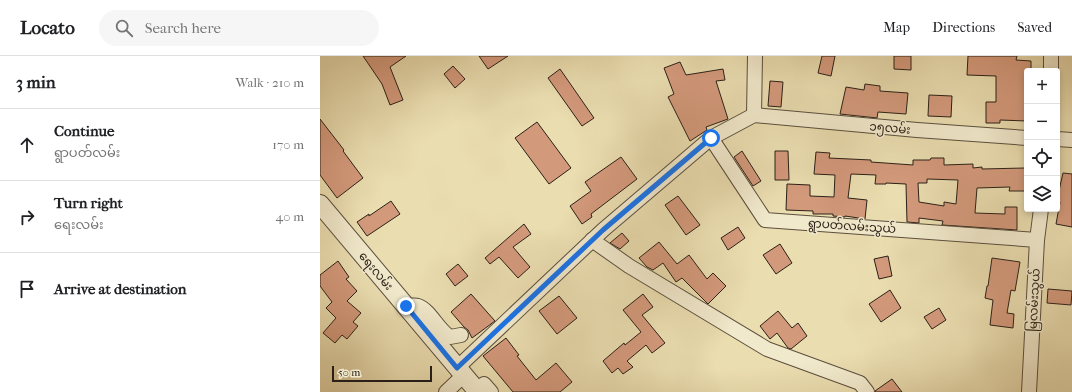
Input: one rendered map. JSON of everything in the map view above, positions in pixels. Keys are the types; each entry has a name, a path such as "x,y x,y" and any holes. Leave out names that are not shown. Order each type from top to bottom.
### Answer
{"street":[{"path":"446,392 460,371 592,240 711,138 754,115 755,56"},
{"path":"1050,68 1051,56"},
{"name":"၁၅လမ်း","path":"754,115 916,130 1024,138"},
{"name":"ရွာပတ်လမ်းသွယ်","path":"711,138 765,220 1037,240"},
{"path":"1060,139 1072,140"},
{"name":"ရေးလမ်း","path":"320,204 460,371 484,389"},
{"name":"မြလမ်းသွယ်","path":"1029,392 1040,212"},
{"path":"592,240 629,266 767,349 860,383 867,392"},
{"path":"406,306 418,306 426,311 443,333 450,337 461,335"}],"building":[{"path":"363,56 406,56 390,67 403,100 390,105 382,84"},
{"path":"479,56 508,56 488,69"},
{"path":"822,56 835,56 831,76 818,73"},
{"path":"894,56 911,56 911,70 894,69"},
{"path":"968,56 1017,56 1016,60 1031,61 1031,68 1024,68 1024,121 1000,120 1000,123 986,123 986,102 996,102 996,76 967,75"},
{"path":"680,62 686,75 723,69 725,80 716,81 728,119 706,127 707,130 690,141 668,97 674,94 664,68"},
{"path":"453,66 465,79 455,88 444,74"},
{"path":"560,69 594,118 582,126 548,78"},
{"path":"770,81 783,82 781,107 768,106"},
{"path":"865,84 880,86 880,91 908,93 906,114 878,112 877,118 840,114 846,87 864,90"},
{"path":"929,95 952,96 951,117 928,116"},
{"path":"320,119 363,178 337,198 320,175"},
{"path":"537,122 571,168 549,184 515,138"},
{"path":"742,151 761,181 753,186 734,157"},
{"path":"775,151 788,151 789,180 775,180"},
{"path":"816,152 830,153 829,158 871,160 871,162 913,165 913,160 944,158 944,165 973,164 973,168 982,167 982,169 1024,168 1024,191 1009,191 1010,187 977,188 975,213 1005,214 1005,207 1017,207 1017,230 942,225 943,221 919,218 919,223 907,222 906,184 875,184 876,175 851,174 848,198 867,200 865,219 833,216 833,214 813,214 813,211 786,210 787,184 810,185 810,196 834,197 835,175 814,174","holes":["927,179 958,180 956,204 944,202 944,206 919,202 918,183 927,183"]},
{"path":"621,157 637,179 591,214 592,217 582,224 570,206 591,191 585,182"},
{"path":"1063,173 1072,174 1072,227 1056,224 1058,212 1060,212 1060,186"},
{"path":"678,196 700,225 686,235 665,205"},
{"path":"391,201 400,214 367,236 357,222 369,214 369,216"},
{"path":"524,224 531,234 513,247 530,267 518,278 499,257 490,264 485,258"},
{"path":"738,227 745,238 728,250 721,238"},
{"path":"622,233 629,241 620,249 610,243"},
{"path":"659,242 677,264 689,255 707,279 713,273 726,286 708,304 682,278 676,282 663,263 653,270 647,267 639,258"},
{"path":"780,244 792,263 776,274 763,255"},
{"path":"888,256 892,276 879,279 874,259"},
{"path":"992,258 1020,262 1015,291 1011,290 1007,313 1014,314 1013,328 990,325 993,300 985,298"},
{"path":"338,261 349,277 346,279 357,291 347,301 361,313 353,322 358,326 347,339 342,335 335,343 323,333 336,318 326,308 332,302 320,286 320,275"},
{"path":"458,264 468,276 455,286 446,274"},
{"path":"1048,289 1072,291 1071,305 1047,303"},
{"path":"890,290 901,308 881,322 869,304"},
{"path":"471,294 495,321 472,338 468,330 451,312"},
{"path":"643,294 653,307 642,315 665,343 652,353 646,345 627,361 633,367 623,374 618,368 612,373 603,361 624,343 625,345 641,332 623,310"},
{"path":"559,296 577,318 557,334 539,311"},
{"path":"939,308 946,320 932,329 924,317"},
{"path":"778,311 792,328 798,323 807,336 791,349 788,348 777,333 770,339 760,326"},
{"path":"506,338 519,355 517,356 536,380 556,363 572,382 560,392 513,392 483,356"},
{"path":"892,379 902,392 875,392 875,391"}],"route":[{"path":"406,306 457,368 603,230 711,138"}]}
